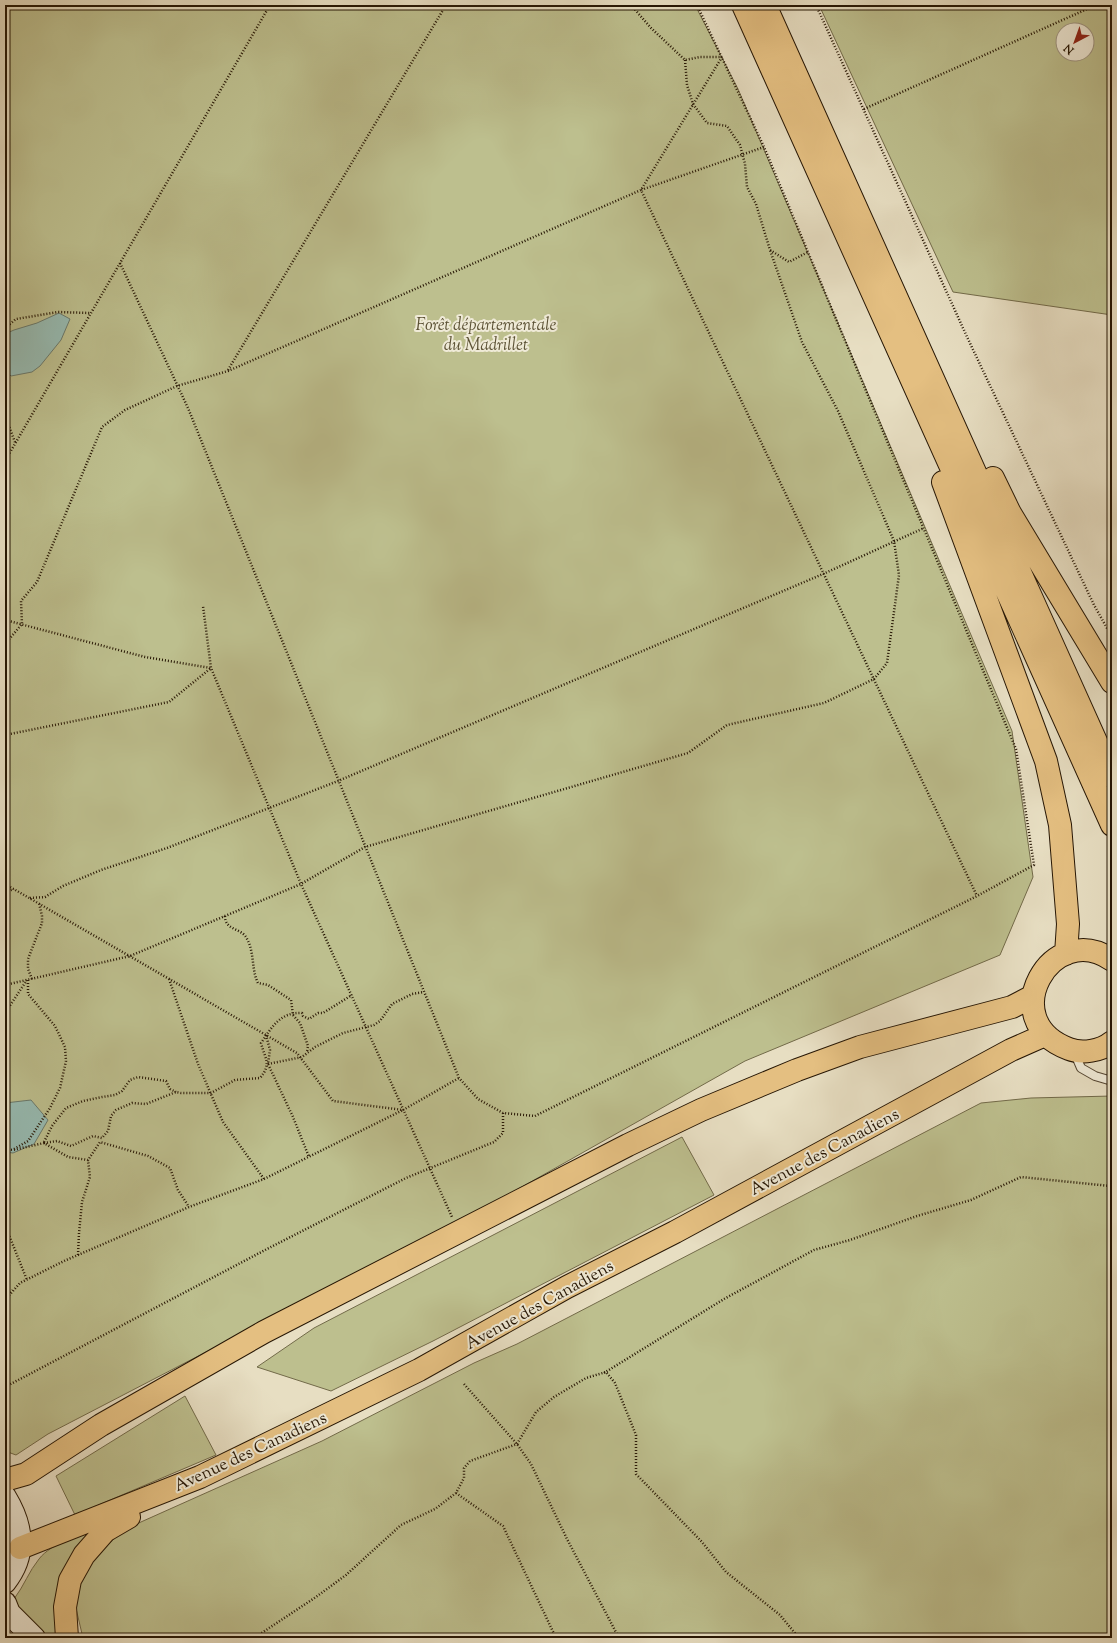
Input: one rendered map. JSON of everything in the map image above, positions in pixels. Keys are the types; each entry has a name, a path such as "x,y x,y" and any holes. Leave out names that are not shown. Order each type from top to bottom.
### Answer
{"highway":[{"path":"743,5 1112,825"},
{"path":"765,5 1112,777"},
{"path":"946,409 969,430 1010,513 1112,682"},
{"path":"939,439 942,477 1046,761 1060,825 1068,924 1066,954"},
{"path":"1111,1043 1092,1050 1074,1051 1058,1045 1046,1034 1038,1023 1034,1010 1033,996 1036,982 1044,970 1054,960 1066,954 1082,951 1097,953 1112,960"},
{"path":"5,1480 26,1474 101,1425 264,1332 628,1145 701,1110 797,1070 860,1047 1012,1007 1033,996"},
{"name":"Avenue des Canadiens","path":"20,1548 200,1477 419,1370 567,1287 676,1232 1011,1050 1046,1034"},
{"path":"67,1638 65,1607 70,1580 84,1555 105,1531 200,1477"}],"main road":[{"path":"5,1497 14,1512 19,1530 20,1548 16,1563 5,1582"},
{"path":"5,1603 9,1613 34,1638"}],"lane":[{"path":"1074,1051 1081,1068 1095,1076 1112,1081"}],"path":[{"path":"5,461 270,5"},
{"path":"228,370 446,5"},
{"path":"5,984 130,956 301,884 365,847 688,753 727,725 824,704 874,679 887,663 899,575 894,541 838,411 802,342 770,250 756,204 747,187 746,164 740,145 727,126 707,122 693,104 687,85 685,60 651,28 631,5"},
{"path":"120,263 188,408 459,1078 478,1099 503,1113 535,1116 977,896 1034,865 1016,749 764,147 697,5"},
{"path":"816,5 965,332 1094,605 1112,637"},
{"path":"864,109 1096,5"},
{"path":"685,60 700,57 722,57"},
{"path":"641,190 722,57"},
{"path":"5,644 22,624 21,601 37,582 102,427 125,410 177,386 228,370 641,190 764,147"},
{"path":"641,190 977,896"},
{"path":"770,250 789,262 808,252"},
{"path":"5,328 16,319 44,314 58,312 91,313"},
{"path":"5,416 16,442"},
{"path":"30,898 45,897 63,886 101,870 167,848 338,781 823,574 924,528"},
{"path":"203,606 210,668 301,884 455,1222"},
{"path":"5,620 145,657 210,668"},
{"path":"5,735 169,702 210,668"},
{"path":"5,884 297,1053 302,1057 333,1100 404,1110"},
{"path":"5,892 14,889"},
{"path":"32,979 28,969 28,959 42,923 39,903"},
{"path":"225,916 228,926 245,936 253,954 258,983 268,985 290,1000 293,1015 300,1023 308,1046 307,1053"},
{"path":"169,979 198,1064 223,1122 264,1179"},
{"path":"5,1013 28,980"},
{"path":"13,1150 28,1141 50,1108 60,1088 66,1062 66,1047 54,1026 28,994 28,980"},
{"path":"268,1064 302,1057 343,1033 366,1028 380,1020 392,1004 412,994 424,992"},
{"path":"310,1156 268,1064 261,1043 273,1024 281,1018 302,1013 303,1016 309,1019 318,1013 323,1013 352,995"},
{"path":"44,1142 52,1126 66,1108 83,1101 115,1095 122,1091 130,1080 138,1077 166,1081 170,1089 181,1093 211,1093 235,1080 260,1078 265,1072 268,1064 270,1050 266,1035"},
{"path":"5,1296 20,1283 78,1255 189,1207 264,1179 404,1110 459,1078"},
{"path":"5,1148 13,1150 44,1142 57,1141 71,1146 93,1136 102,1138 108,1131 111,1116 116,1110 132,1103 146,1104 176,1092"},
{"path":"5,1387 268,1249 430,1168 494,1142 503,1133 503,1113"},
{"path":"44,1142 68,1157 88,1160"},
{"path":"78,1255 78,1233 82,1202 90,1177 88,1160 100,1142 148,1156 170,1168 178,1190 189,1207"},
{"path":"254,1638 316,1597 346,1575 401,1525 435,1510 456,1494 464,1478 464,1468 470,1461 517,1444 536,1412 554,1397 586,1378 604,1373 724,1299 814,1250 850,1240 917,1216 971,1200 1021,1177 1112,1187"},
{"path":"5,1225 27,1280"},
{"path":"5,1300 20,1283"},
{"path":"604,1373 606,1372 615,1383 636,1434 636,1474 702,1542 726,1572 780,1615 799,1638"},
{"path":"464,1384 517,1444 531,1464 567,1539 619,1638"},
{"path":"456,1494 503,1526 556,1638"}],"green space":[{"name":"Forêt départementale du Madrillet","path":"5,5 695,5 738,89 1012,731 1033,877 1000,955 745,1061 497,1201 48,1434 16,1455 5,1451"},
{"path":"819,5 1112,5 1112,315 953,292"},
{"path":"1112,1096 1112,1638 83,1638 74,1600 87,1565 123,1530 322,1441 474,1363 517,1344 981,1103 1031,1098"},
{"path":"682,1137 714,1195 433,1341 331,1391 257,1367 314,1328"},
{"path":"185,1396 216,1455 75,1515 56,1476"},
{"path":"101,1525 61,1638 47,1638 19,1611 14,1599 35,1564 44,1553 68,1539"}],"water":[{"path":"59,313 70,319 61,340 40,366 32,372 11,376 5,370 5,334 37,323"},
{"path":"31,1100 48,1120 34,1144 13,1153 5,1152 5,1103"}]}
